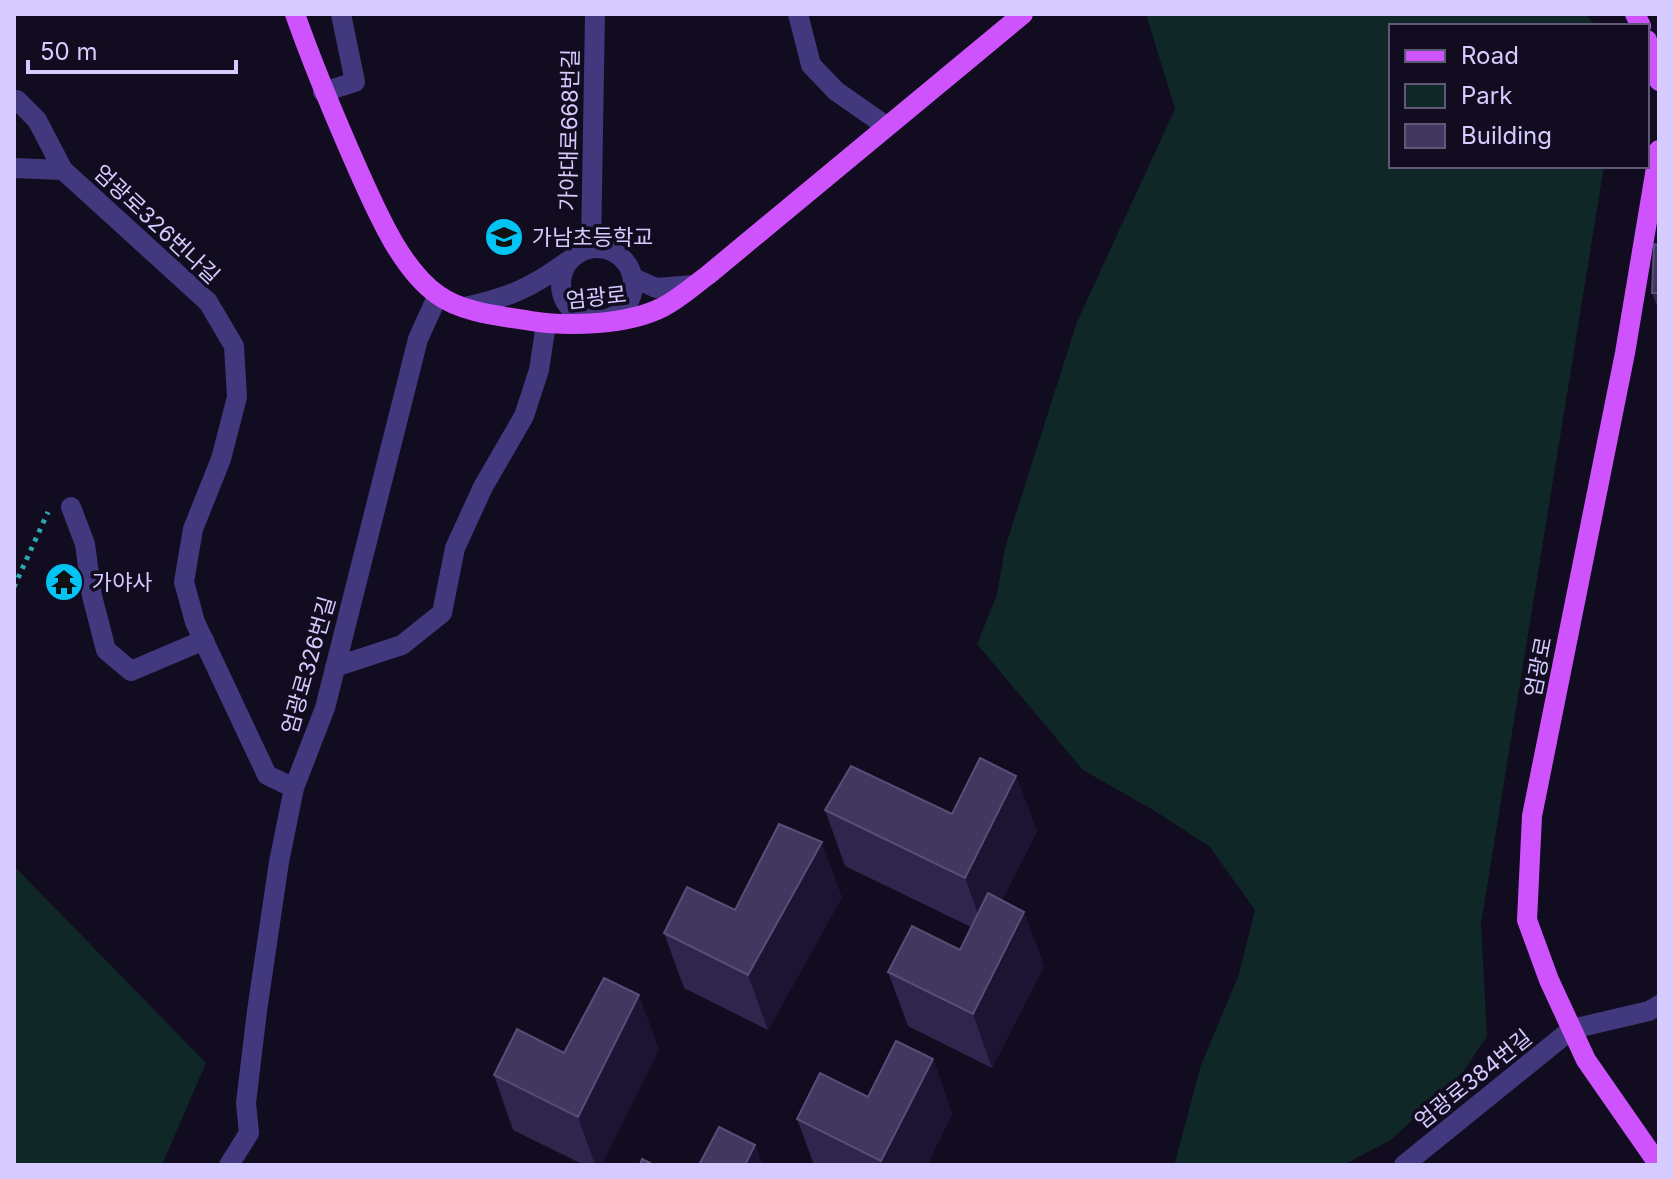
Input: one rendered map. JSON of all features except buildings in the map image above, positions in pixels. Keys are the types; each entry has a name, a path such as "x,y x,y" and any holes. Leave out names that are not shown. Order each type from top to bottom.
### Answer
{"main road":[{"name":"엄광로","path":"295,14 323,92 382,222 412,268 438,295 465,307 497,317 546,324 638,317 665,306 1023,14"},
{"path":"1649,47 1659,81"},
{"name":"엄광로","path":"1659,150 1625,353 1532,816 1527,920 1549,980 1586,1060 1659,1165"}],"street":[{"path":"323,92 355,82 341,14"},
{"name":"가야대로668번길","path":"591,247 595,14"},
{"path":"798,14 811,65 836,91 886,126"},
{"name":"엄광로326번나길","path":"14,101 17,100 37,120 63,170 208,302 234,346 237,397 221,459 193,529 184,582 195,622 267,775 294,788"},
{"path":"14,168 63,170"},
{"path":"465,307 503,299 536,285 591,247 619,254 634,278 656,288 694,285"},
{"path":"568,261 560,281 564,302 580,317 602,321 620,314 632,298 634,278"},
{"name":"엄광로326번길","path":"229,1165 249,1133 246,1103 257,1011 279,862 294,788 325,708 418,339 438,295"},
{"path":"335,667 402,645 442,613 455,548 483,487 524,416 539,370 546,324"},
{"path":"71,507 85,544 92,596 106,650 131,671 204,640"},
{"path":"1572,1029 1649,1011 1659,1005"},
{"name":"엄광로384번길","path":"1404,1165 1572,1029"}],"path":[{"path":"14,587 38,538 46,513 71,507"}],"green space":[{"path":"1146,14 1585,14 1595,24 1389,24 1389,168 1604,168 1481,924 1487,1036 1463,1072 1391,1140 1343,1165 1178,1165 1175,1162 1201,1065 1238,977 1255,910 1210,847 1083,770 977,644 997,595 1005,548 1077,322 1175,109"},
{"path":"14,866 206,1063 162,1165 14,1165"}],"place":[{"name":"가남초등학교","path":"504,237"},
{"name":"가야사","path":"64,582"}]}
